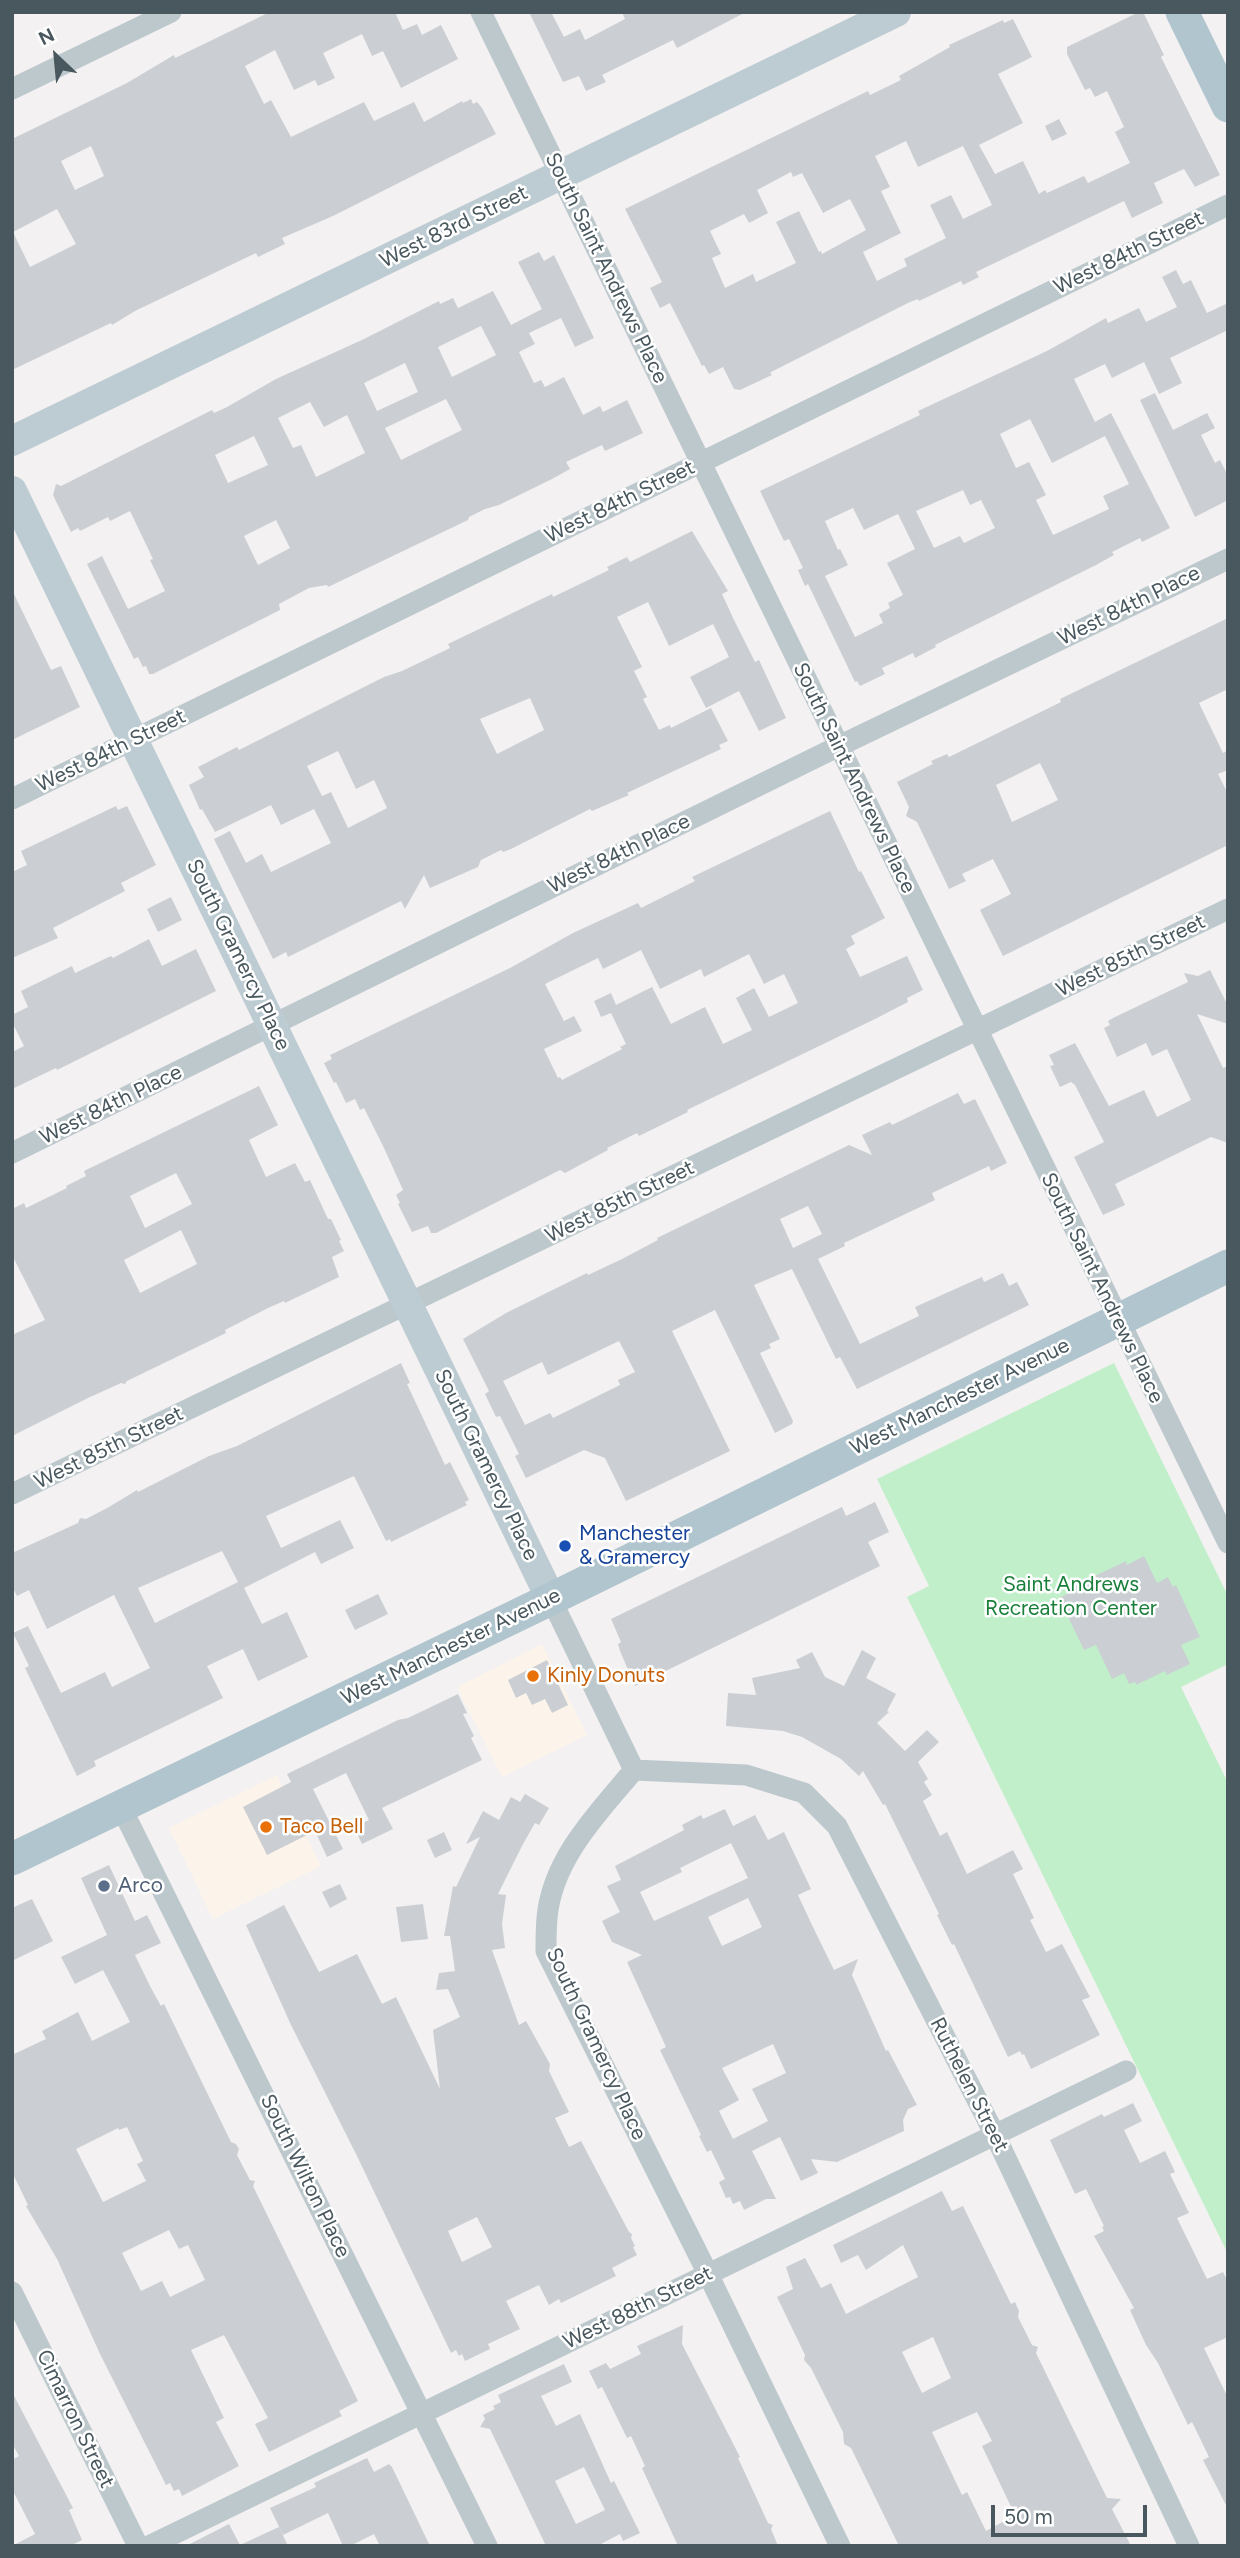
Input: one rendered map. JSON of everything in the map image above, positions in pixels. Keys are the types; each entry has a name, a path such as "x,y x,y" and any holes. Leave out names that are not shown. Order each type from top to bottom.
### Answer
{"main road":[{"path":"1182,12 1228,106"},
{"name":"West Manchester Avenue","path":"12,1859 551,1599 1228,1266"}],"street":[{"path":"12,89 171,12"},
{"name":"South Saint Andrews Place","path":"481,12 1228,1543"},
{"name":"West 83rd Street","path":"12,441 896,12"},
{"name":"West 84th Street","path":"12,799 1228,205"},
{"name":"South Gramercy Place","path":"12,491 634,1770 574,1845 555,1884 547,1916 546,1951 708,2274 840,2546"},
{"name":"West 84th Place","path":"12,1153 839,746 1228,559"},
{"name":"West 85th Street","path":"12,1494 1228,909"},
{"name":"Ruthelen Street","path":"634,1770 746,1775 804,1793 837,1826 995,2135 1189,2546"},
{"name":"South Wilton Place","path":"121,1807 487,2546"},
{"name":"West 88th Street","path":"149,2546 1126,2071"},
{"name":"Cimarron Street","path":"12,2292 138,2546"}],"shaded area":[{"path":"542,1644 587,1735 502,1777 457,1687"},
{"path":"277,1775 321,1866 213,1919 169,1828"}],"green space":[{"name":"Saint Andrews Recreation Center","path":"1114,1363 1228,1596 1228,1664 1181,1687 1228,1783 1228,2254 907,1597 929,1586 877,1479"}],"building":[{"path":"270,12 395,12 403,30 417,24 422,35 441,25 458,59 401,88 383,51 372,56 362,34 323,53 335,78 318,86 315,80 294,90 275,50 245,66 264,104 271,100 291,137 364,102 374,121 414,102 424,122 462,101 463,103 471,99 473,104 477,102 482,108 496,134 333,216 282,238 285,244 258,257 256,253 135,311 112,325 111,323 12,370 12,139 127,83 174,55 175,58","holes":["91,146 104,176 75,190 61,161","57,209 76,244 30,267 13,232"]},
{"path":"529,12 551,12 564,37 580,29 585,40 625,19 622,12 746,12 677,48 673,40 602,75 606,82 586,91 579,76 563,82"},
{"path":"1143,12 1164,55 1161,57 1220,175 1195,187 1184,169 1154,183 1163,203 1132,218 1124,201 976,272 979,277 963,285 961,281 919,301 910,302 740,390 734,389 723,367 709,374 704,365 702,366 670,303 660,308 650,288 662,282 625,209 868,91 870,95 901,80 899,76 950,47 949,45 1003,20 1004,23 1013,19 1032,57 998,74 1023,123 979,145 995,174 1023,161 1039,194 1084,176 1088,183 1130,163 1115,132 1124,127 1107,91 1095,97 1090,88 1085,90 1067,54 1067,47","holes":["906,141 918,167 963,146 992,205 963,219 951,195 930,205 946,238 904,259 907,266 877,281 863,252 901,233 881,191 890,187 875,156","791,172 793,177 802,173 823,213 850,199 866,230 822,254 799,211 776,222 796,263 756,282 753,274 725,288 712,258 721,254 710,231 744,214 749,223 768,213 757,190"]},
{"path":"1059,119 1067,134 1052,141 1045,126"},
{"path":"539,252 544,261 554,255 594,338 575,347 561,318 529,333 535,344 519,352 534,383 541,380 545,387 564,377 583,415 600,406 603,412 627,400 643,433 605,451 602,445 566,462 570,469 552,479 328,587 309,588 279,604 280,610 149,674 138,657 134,659 87,564 102,556 128,609 165,591 130,511 110,521 108,517 80,531 78,528 71,532 53,495 56,484 61,486 212,410 214,413 227,407 276,379 439,301 440,304 453,298 458,308 493,291 511,325 542,309 518,262","holes":["481,326 496,355 452,377 438,347","405,363 418,392 377,411 364,383","446,399 462,430 401,460 385,428","310,402 324,427 347,415 365,453 316,477 301,445 293,448 278,418","254,436 268,465 228,483 215,455","276,520 290,548 258,565 244,536"]},
{"path":"1176,270 1183,284 1191,280 1207,313 1228,303 1228,330 1170,358 1182,383 1159,394 1144,362 1112,378 1105,364 1074,379 1095,422 1111,413 1170,528 1142,542 1140,538 1112,552 1114,555 1096,565 935,645 936,647 915,658 913,653 882,668 885,674 860,686 855,682 808,584 805,586 798,570 803,568 789,539 784,541 760,491 920,415 918,411 1047,351 1106,318 1108,323 1139,308 1146,322 1177,307 1162,277","holes":["1030,419 1052,463 1105,436 1129,484 1103,496 1109,509 1053,535 1036,500 1046,495 1029,462 1016,468 1000,434","963,490 970,505 981,500 995,528 964,543 960,536 934,548 916,511","853,508 864,530 898,514 915,549 887,563 903,595 888,603 890,608 879,614 883,623 855,637 825,576 848,565 825,521"]},
{"path":"1155,393 1173,430 1207,413 1215,428 1201,435 1215,463 1220,460 1228,476 1228,500 1195,517 1140,400"},
{"path":"692,531 728,591 722,594 755,662 759,660 786,718 759,731 739,691 706,708 690,677 729,657 713,624 669,646 648,602 617,617 642,667 634,671 647,697 643,699 659,730 670,725 671,728 711,708 728,741 719,745 721,749 627,793 629,795 592,811 590,809 511,849 503,852 501,850 481,860 478,867 430,888 424,875 405,909 401,901 288,957 286,952 273,959 214,839 230,831 246,863 262,854 271,872 331,843 314,809 281,825 271,805 215,832 202,809 200,810 189,785 204,777 198,767 237,747 239,750 384,677 450,648 448,644 609,570 607,567 627,557 630,562","holes":["530,698 544,730 497,754 480,719","338,751 356,789 374,780 387,808 348,828 331,792 322,796 307,766"]},
{"path":"12,590 51,670 61,666 80,707 12,740"},
{"path":"1228,618 1228,689 1199,703 1223,753 1228,750 1228,770 1218,774 1228,794 1228,845 1003,956 980,910 1011,894 993,859 962,874 966,881 949,889 917,822 906,816 909,807 897,782 933,764 931,761 947,754 949,757 1061,702 1060,699","holes":["1040,763 1058,800 1012,822 996,785"]},
{"path":"116,806 118,810 127,806 156,865 121,883 125,891 53,928 58,938 12,958 12,872 27,865 21,851"},
{"path":"830,811 885,918 851,936 855,944 846,949 860,977 907,956 923,990 907,998 908,1002 875,1019 639,1136 637,1133 565,1173 560,1170 436,1233 431,1233 428,1226 412,1232 396,1195 403,1190 384,1148 364,1108 360,1110 355,1099 346,1103 336,1082 334,1083 324,1063 332,1059 330,1055 510,968 573,933 638,903 641,908 695,881 692,877","holes":["641,950 660,989 701,969 704,977 749,954 764,984 784,974 798,1003 769,1017 754,988 736,998 752,1030 723,1044 705,1007 671,1024 652,987 616,1005 611,993 594,1001 601,1017 611,1013 626,1044 620,1047 622,1049 562,1080 558,1078 544,1049 582,1031 574,1016 564,1021 545,984 598,958 603,969"]},
{"path":"171,897 182,920 158,932 147,909"},
{"path":"149,939 162,966 196,949 216,991 57,1070 56,1068 12,1089 12,1052 24,1046 12,1022 12,1015 28,1007 21,991 72,966 75,973 111,956 113,958"},
{"path":"1210,970 1228,1006 1228,1024 1197,1014 1223,1068 1228,1066 1228,1143 1211,1137 1115,1184 1125,1205 1103,1215 1074,1157 1104,1142 1075,1085 1071,1082 1060,1087 1050,1066 1054,1065 1049,1055 1075,1043 1109,1106 1144,1090 1157,1117 1191,1100 1167,1049 1152,1056 1146,1043 1117,1057 1104,1028 1110,1025 1108,1021 1113,1018 1188,982 1184,973 1198,976"},
{"path":"259,1086 278,1125 249,1140 266,1177 295,1163 305,1182 310,1180 341,1240 339,1241 344,1251 332,1257 339,1277 285,1303 284,1301 268,1308 225,1330 226,1333 125,1384 121,1383 88,1398 12,1436 12,1335 45,1320 12,1255 12,1209 24,1203 26,1208 67,1188 66,1186 86,1176 84,1171","holes":["176,1173 192,1204 145,1228 130,1196","181,1230 197,1264 140,1293 124,1260"]},
{"path":"958,1093 964,1104 975,1099 1007,1163 991,1171 989,1166 932,1193 935,1200 844,1243 845,1246 818,1259 860,1344 919,1316 915,1307 982,1277 984,1282 1003,1273 1009,1286 1017,1282 1029,1305 857,1389 840,1357 836,1359 792,1269 754,1285 780,1339 769,1344 771,1348 760,1353 793,1421 792,1424 775,1433 715,1310 672,1331 730,1451 626,1501 605,1458 584,1450 526,1478 515,1456 519,1454 500,1416 496,1417 485,1394 489,1391 463,1339 506,1313 622,1259 658,1240 657,1238 849,1145 872,1155 862,1135 890,1122 892,1125","holes":["808,1206 822,1234 793,1248 780,1219","619,1341 635,1372 618,1380 620,1385 553,1418 550,1413 525,1425 503,1381 542,1362 548,1375"]},
{"path":"401,1363 410,1383 407,1384 445,1465 450,1462 469,1500 465,1502 467,1505 391,1542 390,1539 386,1541 354,1476 266,1516 281,1548 340,1520 354,1548 321,1564 315,1552 244,1588 262,1624 287,1612 308,1657 258,1681 243,1649 207,1666 223,1698 94,1761 96,1766 77,1776 25,1668 29,1666 13,1633 28,1626 61,1693 105,1672 112,1687 150,1668 114,1595 47,1629 29,1590 17,1596 12,1586 12,1553 78,1523 80,1518 86,1519 137,1490 138,1492 209,1456 237,1446","holes":["222,1551 238,1582 155,1623 138,1588"]},
{"path":"875,1502 889,1532 868,1542 880,1566 635,1686 620,1651 618,1644 621,1642 611,1619 842,1507 846,1516"},
{"path":"1144,1556 1157,1583 1168,1577 1173,1587 1176,1585 1200,1637 1181,1645 1190,1664 1167,1675 1165,1671 1136,1685 1135,1682 1129,1684 1124,1673 1112,1679 1096,1645 1084,1650 1059,1598 1075,1590 1074,1586 1126,1561 1127,1565"},
{"path":"378,1594 388,1614 355,1630 345,1610"},
{"path":"862,1650 876,1658 866,1678 896,1694 887,1711 889,1712 877,1723 905,1751 927,1730 939,1742 918,1762 928,1779 924,1782 932,1795 923,1801 940,1836 947,1832 967,1874 1013,1850 1023,1869 1013,1874 1034,1918 1030,1920 1046,1952 1062,1944 1090,1997 1082,2000 1100,2035 1031,2069 1020,2051 1008,2057 885,1804 883,1805 863,1771 859,1776 841,1759 802,1737 783,1731 726,1726 728,1693 756,1695 752,1678 800,1668 796,1660 812,1652 825,1677 844,1686"},
{"path":"547,1660 568,1705 552,1713 545,1699 532,1705 526,1693 516,1698 508,1680"},
{"path":"458,1694 467,1713 463,1714 474,1736 471,1738 482,1760 382,1808 393,1829 362,1844 354,1827 369,1820 346,1773 313,1789 343,1849 327,1857 315,1831 267,1855 243,1807 291,1782 287,1774"},
{"path":"525,1794 549,1808 539,1825 535,1823 498,1894 506,1895 502,1924 505,1948 492,1950 519,2025 526,2021 550,2064 549,2071 569,2112 555,2118 569,2147 581,2141 632,2234 637,2255 612,2268 616,2276 561,2303 559,2299 549,2305 539,2285 506,2301 520,2329 488,2344 490,2349 465,2361 462,2354 459,2356 456,2350 451,2353 291,2025 246,1925 284,1905 319,1972 357,1954 382,2004 396,1997 440,2089 433,2030 460,2017 448,1989 436,1990 439,1973 455,1971 450,1936 444,1936 453,1886 456,1887 480,1837 466,1844 483,1811 499,1820 511,1797 520,1802","holes":["477,2217 492,2247 462,2262 448,2231"]},
{"path":"725,1809 733,1826 755,1815 768,1840 784,1832 811,1889 798,1895 812,1925 834,1970 858,1959 852,1975 886,2051 888,2050 917,2105 908,2109 903,2120 904,2131 837,2162 811,2159 818,2173 801,2181 780,2137 752,2151 776,2199 766,2199 744,2210 740,2201 733,2204 730,2197 726,2198 719,2182 725,2179 711,2150 707,2152 660,2050 666,2047 627,1962 642,1955 612,1942 602,1921 620,1912 607,1886 621,1880 615,1866 684,1830 682,1825 701,1815 703,1819","holes":["731,1843 748,1878 654,1921 640,1892 682,1872 680,1868","748,1898 762,1927 722,1946 708,1917","773,2044 786,2073 752,2089 768,2121 733,2139 719,2111 739,2100 722,2068"]},
{"path":"444,1832 452,1850 435,1858 427,1840"},
{"path":"109,1865 135,1921 147,1915 161,1943 135,1955 161,2006 164,2004 231,2142 239,2149 237,2155 250,2180 255,2181 253,2186 358,2401 339,2411 342,2416 269,2452 255,2424 268,2418 224,2335 191,2350 224,2418 216,2422 239,2466 182,2496 179,2489 174,2491 170,2483 166,2485 100,2354 57,2259 26,2206 28,2205 12,2172 12,2055 46,2039 42,2031 78,2012 92,2041 130,2022 103,1970 75,1984 61,1957 107,1935 81,1878","holes":["127,2127 143,2161 137,2164 146,2181 103,2202 76,2149 118,2128","169,2230 179,2249 188,2245 205,2280 170,2297 162,2281 141,2291 122,2253"]},
{"path":"340,1884 347,1899 330,1908 322,1892"},
{"path":"32,1899 53,1941 12,1961 12,1908"},
{"path":"423,1904 428,1939 401,1942 396,1907"},
{"path":"1133,2103 1142,2121 1124,2130 1140,2163 1165,2151 1175,2172 1170,2174 1189,2213 1177,2218 1207,2279 1223,2272 1228,2282 1228,2337 1204,2348 1228,2398 1228,2509 1203,2460 1209,2457 1192,2422 1188,2425 1158,2363 1146,2345 1130,2310 1134,2308 1094,2236 1104,2231 1104,2226 1086,2189 1075,2194 1050,2140 1102,2114 1104,2117"},
{"path":"942,2191 952,2211 963,2206 1011,2304 1015,2302 1019,2311 1018,2317 1032,2345 1038,2347 1036,2353 1107,2498 1121,2499 1112,2509 1131,2546 899,2546 851,2448 844,2444 843,2432 811,2368 804,2360 805,2355 777,2297 793,2289 786,2267 805,2258 821,2288 831,2283 846,2314 918,2277 903,2245 866,2270 858,2255 841,2263 833,2245","holes":["933,2337 951,2378 922,2393 902,2352","977,2412 992,2441 982,2446 1015,2515 986,2531 967,2492 962,2495 932,2432"]},
{"path":"683,2325 682,2344 740,2457 738,2458 768,2523 773,2525 771,2529 778,2546 678,2546 642,2468 645,2466 631,2436 627,2438 602,2387 598,2389 589,2371 606,2363 610,2369 641,2354 637,2346"},
{"path":"564,2364 572,2382 541,2396 556,2426 580,2414 611,2483 614,2481 640,2533 623,2541 620,2534 597,2546 546,2546 490,2429 480,2427 485,2419 483,2415 495,2409 493,2406 501,2402 498,2395","holes":["584,2467 605,2510 576,2524 555,2481"]},
{"path":"12,2392 73,2508 69,2510 82,2540 70,2546 12,2546 35,2534 12,2489 12,2460 19,2456 12,2443"},
{"path":"367,2458 374,2472 389,2464 392,2467 430,2546 380,2546 374,2534 350,2546 343,2546 328,2513 283,2535 270,2508 316,2487 314,2483"},
{"path":"229,2524 240,2545 279,2527 288,2546 186,2546"}],"place":[{"name":"Manchester & Gramercy","path":"565,1546"},
{"name":"Kinly Donuts","path":"533,1676"},
{"name":"Taco Bell","path":"266,1827"},
{"name":"Arco","path":"104,1886"}]}
